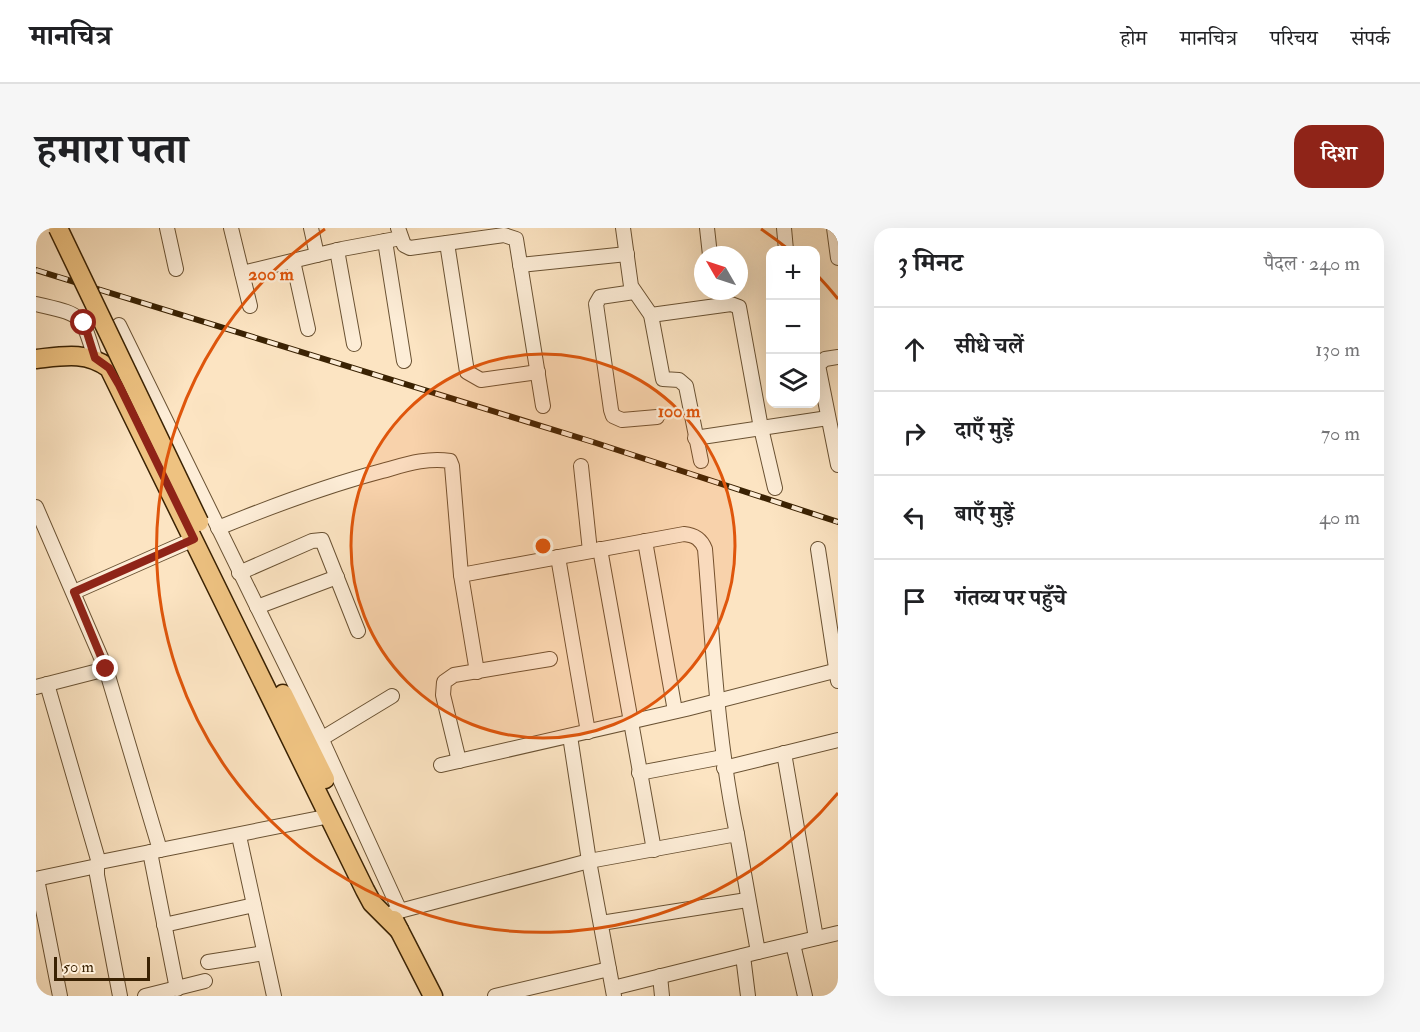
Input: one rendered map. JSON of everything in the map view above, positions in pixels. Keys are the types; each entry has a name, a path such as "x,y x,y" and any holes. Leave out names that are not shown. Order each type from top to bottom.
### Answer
{"main road":[{"path":"58,228 433,996"},
{"path":"36,359 80,356 95,358 109,368 372,903 399,930"}],"street":[{"path":"167,228 176,269"},
{"path":"231,228 250,306"},
{"path":"311,228 317,255"},
{"path":"623,228 634,292 651,315 662,377 665,381 682,381 686,386 701,461"},
{"path":"707,228 709,246"},
{"path":"784,228 786,246"},
{"path":"834,228 838,257"},
{"path":"242,273 386,241 399,233 404,245 410,248 515,233 543,406"},
{"path":"386,241 404,361"},
{"path":"447,243 467,372 481,380 538,372"},
{"path":"338,250 354,344"},
{"path":"520,265 627,254"},
{"path":"293,261 308,329"},
{"path":"634,292 600,297 596,304 611,410 613,416 622,420 657,417"},
{"path":"36,304 79,317 84,323 95,358"},
{"path":"651,315 731,304 739,307 761,428 775,488"},
{"path":"119,326 321,738 392,909 589,861 737,834"},
{"path":"838,357 825,359 818,365 838,465"},
{"path":"695,438 828,418"},
{"path":"218,528 298,495 373,473 432,460 450,461 461,574 477,672"},
{"path":"581,466 595,550 654,849"},
{"path":"36,507 106,669 155,851 164,925 177,989"},
{"path":"461,574 684,534 693,534 703,544 723,762 758,952"},
{"path":"74,592 194,539"},
{"path":"239,573 317,539 322,540 358,631"},
{"path":"645,541 675,711"},
{"path":"441,765 837,674 818,549"},
{"path":"558,557 588,732"},
{"path":"256,607 337,577"},
{"path":"459,761 443,686 448,677 550,659"},
{"path":"106,669 41,685 98,865 120,996"},
{"path":"321,738 392,696"},
{"path":"570,736 589,861 614,992 660,976 838,933"},
{"path":"639,773 784,753 838,740"},
{"path":"784,753 816,938"},
{"path":"60,996 37,879 98,865 110,858 239,836 330,816"},
{"path":"239,836 274,996"},
{"path":"601,923 747,900"},
{"path":"164,925 254,905"},
{"path":"794,944 805,996"},
{"path":"208,962 264,953"},
{"path":"743,956 748,996"},
{"path":"495,996 513,994 609,969"},
{"path":"660,976 662,996"},
{"path":"145,996 163,994 205,981"}],"railway":[{"path":"36,270 593,442 838,522"}],"route":[{"path":"84,323 95,358 109,368 119,385 194,539 74,592 106,669"}]}
